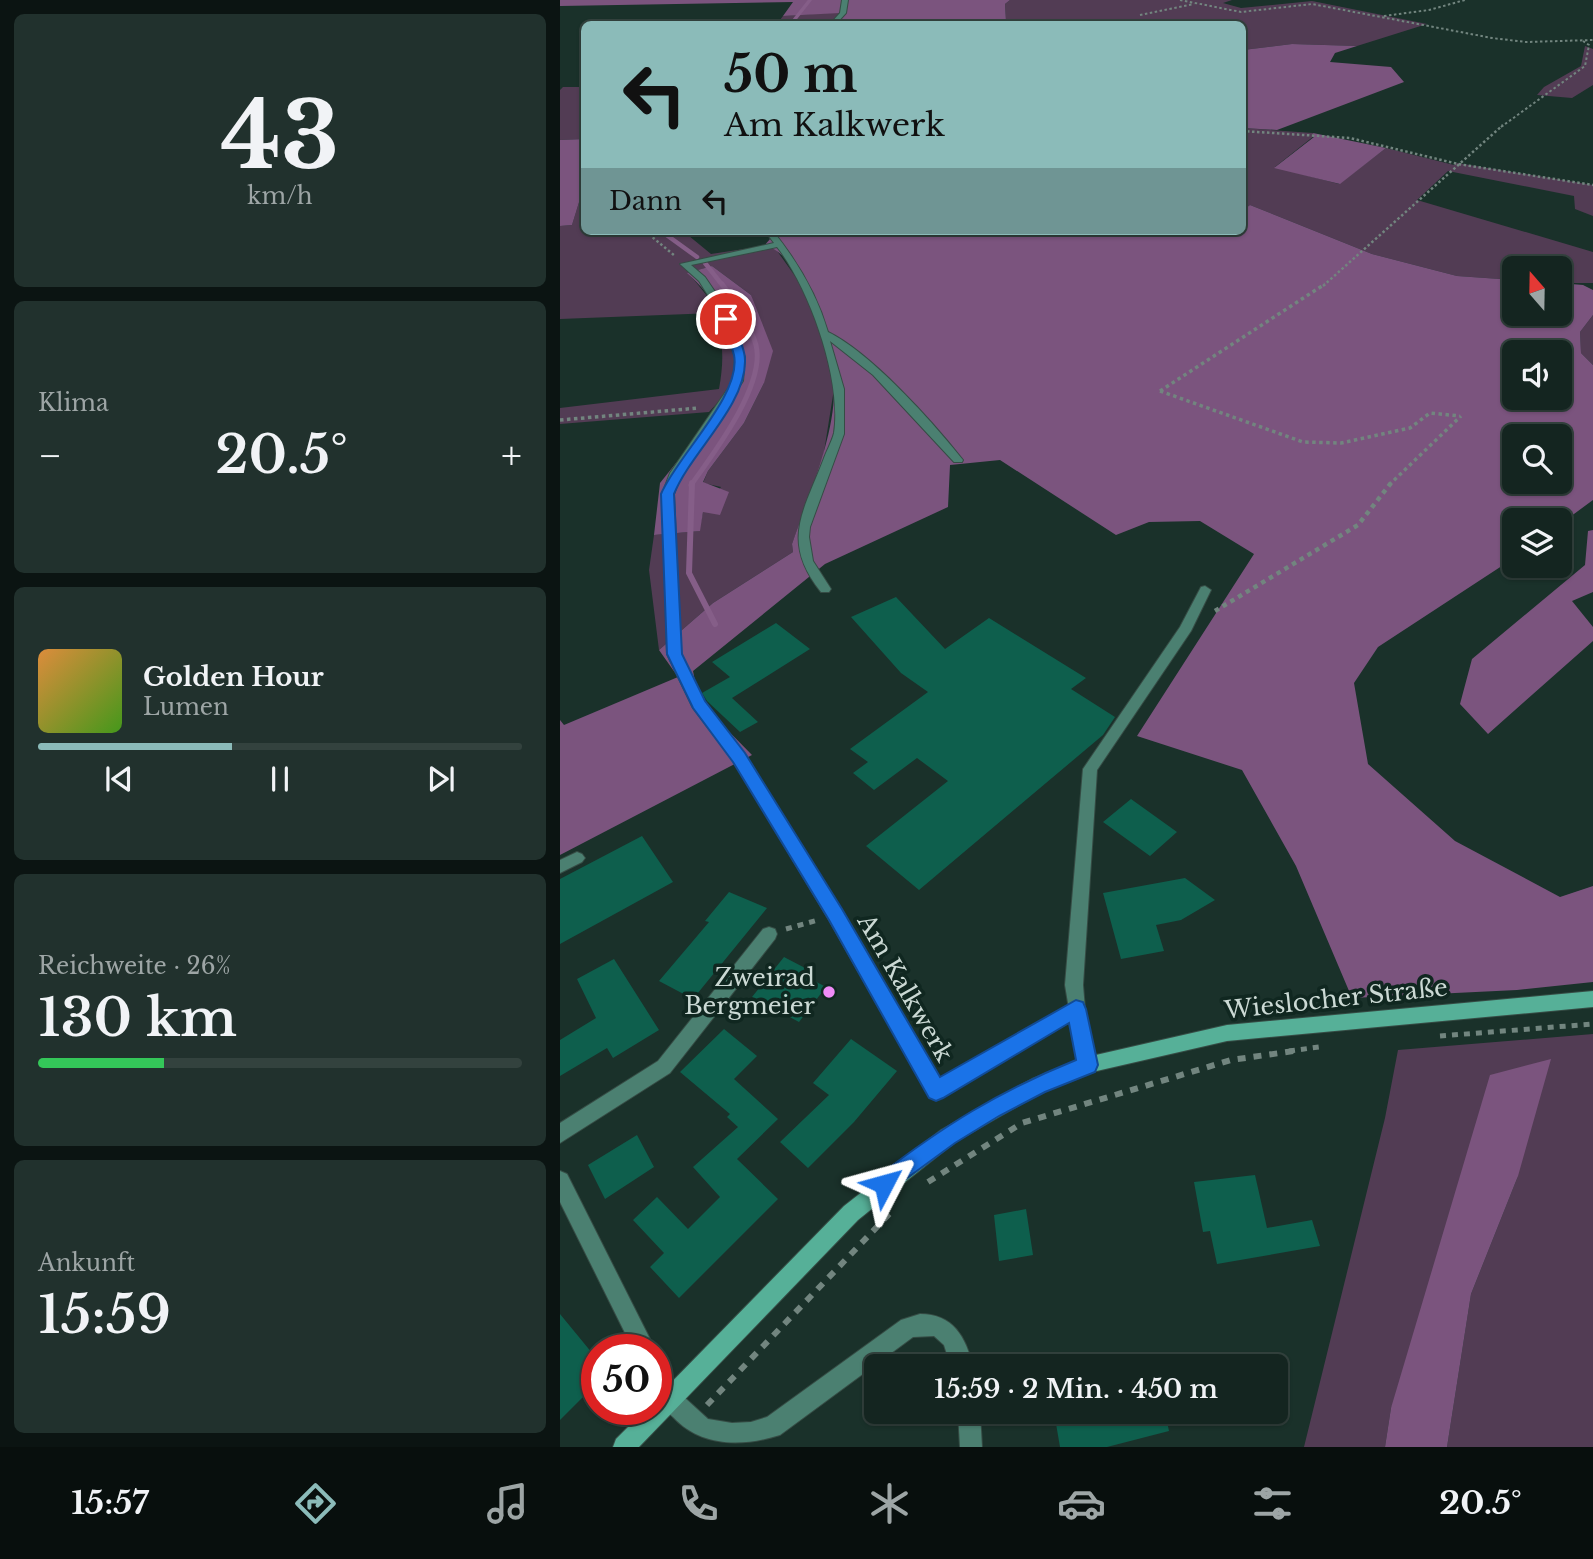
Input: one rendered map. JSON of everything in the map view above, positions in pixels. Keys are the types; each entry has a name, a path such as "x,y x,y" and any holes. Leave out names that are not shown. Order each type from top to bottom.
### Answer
{"main road":[{"name":"Wieslocher Straße","path":"672,1397 850,1213 901,1170 948,1136 1038,1085 1087,1065 1227,1033 1593,999"},
{"name":"Wieslocher Straße","path":"624,1447 645,1425"}],"street":[{"path":"836,21 843,13 845,0"},
{"path":"772,235 804,280 827,334 839,389 839,435 804,527 802,543 804,558 811,573 825,589"},
{"path":"684,264 780,244"},
{"name":"Am Kalkwerk","path":"684,264 702,279 719,305 740,357 738,381 676,473 668,494 674,654 698,704 739,758 835,915 936,1091 1076,1009"},
{"path":"827,334 842,343 871,370 958,460"},
{"path":"1087,1065 1074,985 1090,769 1186,628 1205,590"},
{"path":"560,867 577,858"},
{"path":"560,1134 664,1067 768,934"},
{"path":"560,1181 637,1334"},
{"path":"871,1354 908,1327 926,1322 938,1325 949,1334 957,1354"},
{"path":"672,1402 689,1423 721,1435 746,1437 772,1427 864,1359"},
{"path":"969,1424 971,1447"}],"path":[{"path":"1180,0 1241,12 1312,4 1492,38 1526,42 1593,40"},
{"path":"1380,16 1429,10 1465,0"},
{"path":"1140,15 1199,4"},
{"path":"1186,628 1358,525 1388,486 1461,416 1430,413 1410,428 1341,443 1303,442 1160,391 1320,288 1519,111 1585,66 1589,45 1583,41"},
{"path":"1246,131 1350,138 1458,164 1593,185"},
{"path":"650,235 684,264"},
{"path":"560,419 698,408 721,409"},
{"path":"768,934 835,915"},
{"path":"1435,1036 1593,1024"},
{"path":"919,1188 1022,1123 1231,1060 1334,1045"},
{"path":"689,1423 898,1205"}],"shaded area":[{"path":"560,0 1010,0 1005,4 1006,21 833,21 840,13 783,16 793,2 560,6"},
{"path":"1010,0 1232,0 1223,3 1241,8 1312,1 1427,24 1357,46 1292,44 1246,50 1246,21 1004,21 1006,20 1005,4"},
{"path":"841,12 833,21 779,21 783,16"},
{"path":"1292,44 1357,46 1335,53 1330,62 1391,67 1404,82 1277,130 1246,128 1246,50"},
{"path":"1585,46 1593,49 1593,85 1572,98 1537,95 1544,87 1581,66"},
{"path":"563,87 581,87 581,139 560,140 560,90"},
{"path":"1246,128 1313,133 1314,136 1275,167 1339,184 1386,148 1454,165 1457,163 1593,185 1593,216 1575,209 1574,196 1448,171 1417,200 1593,252 1593,283 1572,283 1572,256 1502,256 1502,279 1457,276 1372,254 1250,205 1246,208"},
{"path":"1313,133 1386,148 1340,184 1274,168 1314,137"},
{"path":"581,139 581,196 572,225 560,226 560,140"},
{"path":"581,196 581,235 688,235 711,254 764,246 775,248 805,290 820,329 834,389 823,458 792,544 793,552 713,603 659,650 649,570 654,535 699,531 703,512 721,487 703,483 708,471 744,423 764,383 751,295 712,266 688,273 726,325 735,356 735,371 730,387 709,412 560,424 560,408 719,389 722,369 721,342 714,313 560,319 560,226 572,225"},
{"path":"1250,205 1372,254 1457,276 1502,279 1502,326 1572,326 1572,284 1583,285 1593,290 1593,315 1580,332 1581,353 1593,365 1593,500 1572,515 1572,508 1502,508 1502,566 1378,647 1354,683 1368,764 1455,841 1560,897 1593,886 1593,982 1517,990 1352,998 1296,866 1242,770 1137,736 1254,554 1200,521 1149,522 1116,535 1000,460 950,465 948,507 825,564 693,671 699,701 752,755 560,855 560,720 564,725 678,677 659,650 713,603 793,552 792,544 830,427 833,378 817,319 800,282 785,259 764,246 770,239 768,235 1246,235 1246,208"},
{"path":"712,266 751,295 773,351 764,383 744,423 708,471 703,482 729,492 720,515 703,512 700,531 654,535 660,483 708,423 711,412 730,387 735,372 732,340 726,325 709,296 687,273"},
{"path":"1593,315 1593,365 1581,353 1580,332"},
{"path":"1593,530 1593,592 1572,601 1593,627 1593,641 1488,734 1460,704 1472,659 1585,565 1588,531"},
{"path":"1593,1034 1593,1447 1447,1447 1471,1294 1518,1176 1391,1408 1385,1447 1304,1447 1385,1118 1398,1050"},
{"path":"1551,1059 1518,1176 1471,1294 1447,1447 1385,1447 1391,1408 1490,1075"}],"building":[{"path":"896,597 945,649 989,618 1086,678 1071,689 1115,717 1103,735 919,890 866,846 948,781 917,758 874,790 853,773 868,762 850,749 928,692 901,673 851,617"},
{"path":"776,623 810,649 732,698 758,722 740,732 702,693 730,677 712,662"},
{"path":"1131,799 1177,832 1150,856 1103,822"},
{"path":"642,836 673,882 560,944 560,879"},
{"path":"1185,878 1215,900 1181,920 1156,925 1164,951 1121,959 1103,893"},
{"path":"729,892 767,908 693,999 659,981 709,922 705,921"},
{"path":"784,957 807,969 803,975 826,987 799,1022 752,997"},
{"path":"614,959 659,1030 613,1058 607,1048 560,1076 560,1040 596,1018 577,979"},
{"path":"724,1029 757,1056 734,1079 778,1119 737,1159 778,1199 679,1298 650,1267 664,1253 633,1220 657,1197 688,1229 720,1197 693,1167 738,1127 727,1117 730,1114 680,1072"},
{"path":"851,1039 897,1071 854,1122 808,1168 780,1142 829,1095 813,1083"},
{"path":"637,1135 654,1167 605,1199 588,1165"},
{"path":"1255,1175 1267,1228 1312,1220 1320,1246 1217,1264 1210,1231 1203,1232 1194,1182"},
{"path":"1026,1209 1033,1255 999,1261 994,1215"},
{"path":"560,1314 581,1340 581,1399 560,1420"},
{"path":"1056,1424 1168,1424 1169,1431 1107,1447 1060,1447"}],"waterway":[{"path":"793,21 810,0"},
{"path":"667,235 697,257"},
{"path":"705,263 723,286"},
{"path":"692,484 736,418 746,399 757,361 756,345 750,329 722,284"},
{"path":"692,484 689,573 715,624"}],"place":[{"name":"Zweirad Bergmeier","path":"829,992"}],"route":[{"path":"726,319 740,357 738,381 705,435 676,473 668,494 674,654 698,704 739,758 835,915 936,1091 1076,1009 1087,1065 1038,1085 992,1109 948,1136 884,1184"}]}
